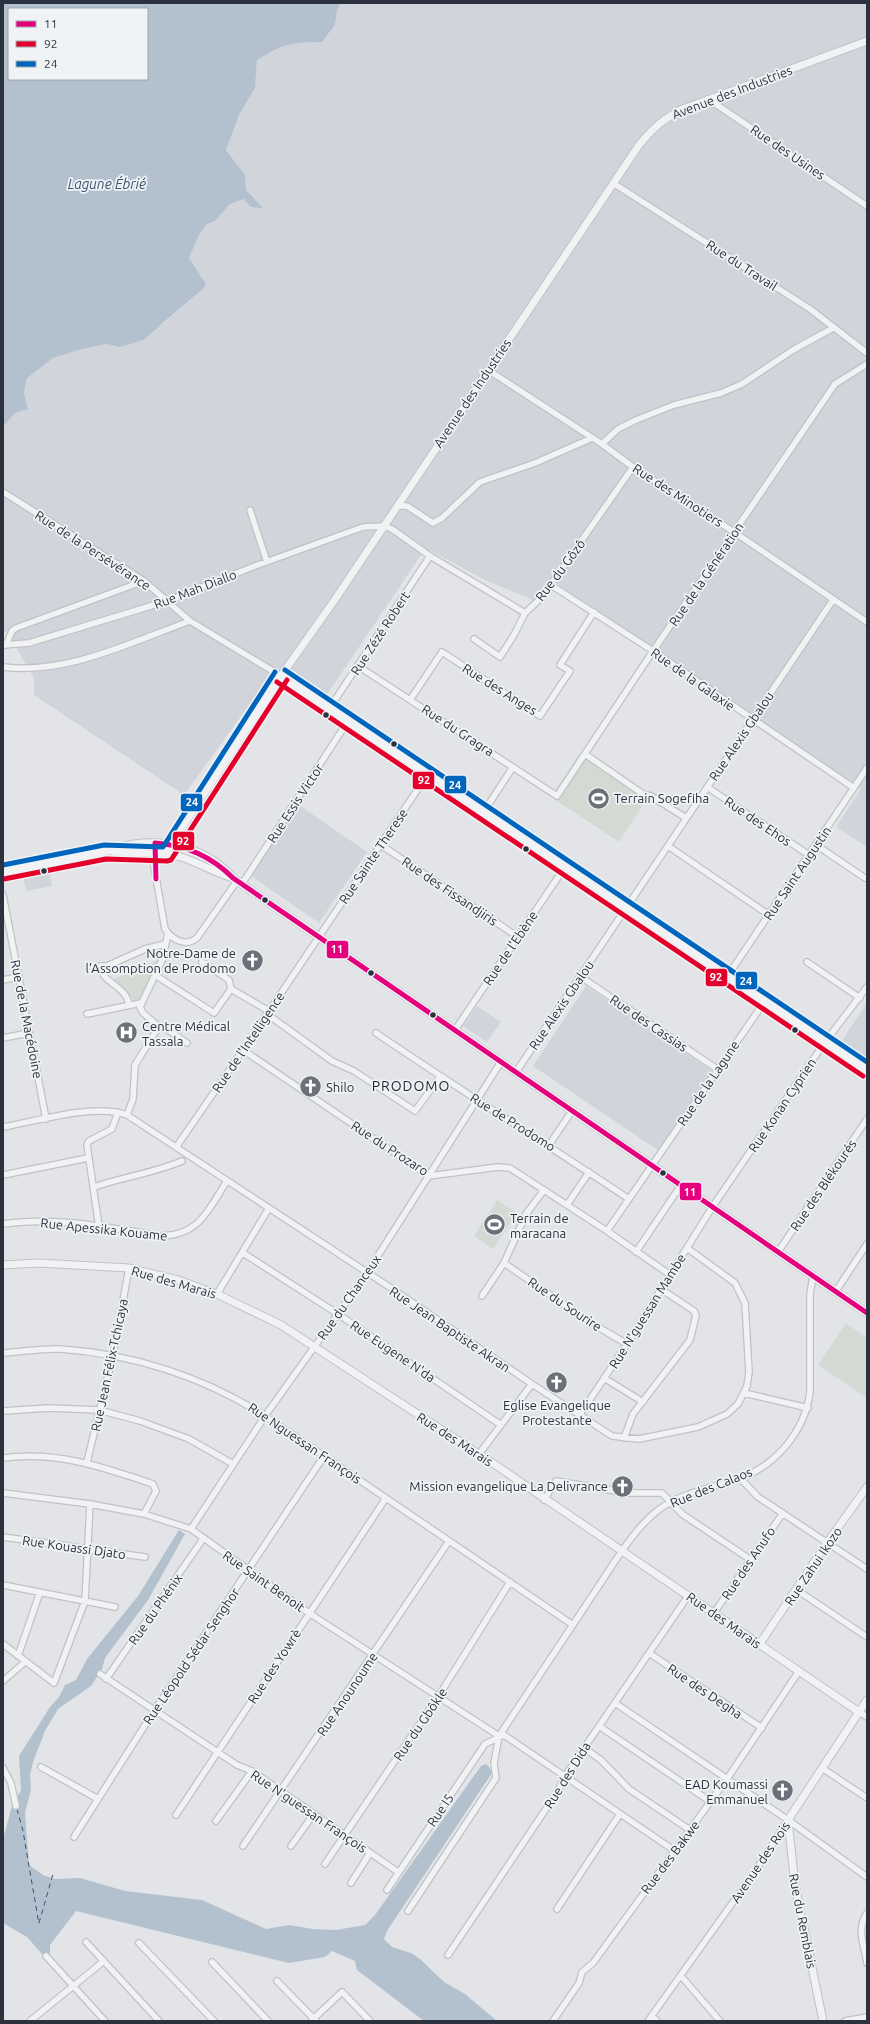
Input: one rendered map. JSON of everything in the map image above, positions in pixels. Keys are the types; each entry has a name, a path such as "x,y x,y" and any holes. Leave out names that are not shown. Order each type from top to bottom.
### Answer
{"street":[{"name":"Avenue des Industries","path":"167,854 172,843 281,676 384,526 639,145 660,121 683,109 867,41"},
{"name":"Rue des Usines","path":"708,99 867,206"},
{"name":"Rue du Travail","path":"613,183 810,309 867,353"},
{"path":"602,444 626,424 674,405 721,393 742,384 793,350 833,328"},
{"name":"Rue de la Génération","path":"557,796 653,650 835,384 867,364"},
{"name":"Rue des Minotiers","path":"488,370 602,444 633,467 734,532 867,622"},
{"path":"397,506 407,506 433,523 442,518 480,482 535,463 592,438"},
{"name":"Rue du Gôzô","path":"384,526 392,529 430,556 525,613 542,597 551,585 633,467"},
{"name":"Rue de la Persévérance","path":"3,492 144,581 190,621 281,676"},
{"path":"250,510 267,562"},
{"name":"Rue Mah Diallo","path":"4,645 29,643 167,602 267,562 363,527 384,526"},
{"name":"Rue Zézé Robert","path":"329,709 430,556"},
{"path":"4,645 12,631 22,626 144,581"},
{"name":"Rue de la Galaxie","path":"551,585 653,650 752,720 854,788"},
{"name":"Rue Alexis Gbalou","path":"516,1072 833,600"},
{"name":"Rue des Anges","path":"410,700 442,652 540,716 570,671 560,665 594,612"},
{"path":"474,640 500,656 514,635 525,613"},
{"path":"3,667 37,669 52,667 100,654 190,621"},
{"name":"Rue du Gragra","path":"358,666 410,700 422,706 557,796"},
{"path":"281,676 867,1070"},
{"name":"Rue Essis Victor","path":"168,933 182,942 192,942 197,938 348,721"},
{"path":"585,754 643,794 651,796 686,818"},
{"path":"483,813 513,767"},
{"name":"Rue Saint Augustin","path":"727,977 867,768"},
{"name":"Rue Sainte Therese","path":"318,936 428,774"},
{"name":"Rue des Ehos","path":"707,787 809,855"},
{"path":"155,843 154,853 165,929 168,933 163,958 141,1003 141,1010 158,1026 167,1029 187,1043"},
{"path":"3,872 105,852 133,844 172,843 216,862 225,868 237,881 867,1313"},
{"name":"Rue des Fissandjiris","path":"381,845 518,936"},
{"path":"816,845 865,878"},
{"path":"668,846 769,915"},
{"path":"105,852 167,854 200,864 221,875 237,881"},
{"name":"Rue de l'Ebène","path":"455,1030 565,867"},
{"name":"Rue de la Macédoine","path":"3,895 46,1119"},
{"name":"Rue de l'Intelligence","path":"177,1146 268,1013 318,936"},
{"path":"129,1004 125,992 103,976 100,966 107,966 145,949 165,944"},
{"path":"202,962 229,980 231,988 268,1013 332,1061 354,1071 415,1111 440,1077"},
{"path":"807,962 860,998"},
{"path":"155,975 214,1013 231,988"},
{"path":"3,980 18,977"},
{"name":"Rue des Cassias","path":"580,977 717,1069"},
{"name":"Rue Konan Cyprien","path":"713,1206 825,1042 867,987"},
{"name":"Rue de la Lagune","path":"607,1231 765,1001"},
{"path":"86,1014 129,1004 141,1003"},
{"path":"127,1115 134,1093 135,1065 157,1032 158,1026"},
{"path":"3,1038 29,1033"},
{"name":"Rue de Prodomo","path":"376,1033 440,1077 549,1145 629,1199"},
{"name":"Rue du Prozaro","path":"243,1050 429,1176 504,1166 510,1168 670,1274"},
{"name":"Rue du Chanceux","path":"190,1529 265,1416 367,1273 501,1062"},
{"name":"Rue Jean Baptiste Akran","path":"3,1127 95,1110 118,1112 127,1115 177,1146 579,1416 612,1436 624,1438 647,1437 698,1427 715,1421 727,1414 738,1404 744,1394 749,1372 745,1303 741,1293 734,1283 687,1248"},
{"path":"549,1145 572,1110"},
{"path":"99,1227 94,1188 88,1158 88,1143 112,1129 118,1112"},
{"name":"Rue des Blékourés","path":"778,1252 867,1119"},
{"path":"3,1174 88,1158"},
{"path":"94,1188 120,1178 166,1168 182,1161"},
{"path":"567,1205 589,1172"},
{"name":"Rue Apessika Kouame","path":"3,1224 17,1222 49,1222 99,1227 161,1236 176,1236 187,1231 200,1222 227,1181"},
{"path":"636,1252 681,1185"},
{"path":"482,1296 504,1263 526,1214 544,1190"},
{"name":"Rue N'guessan Mambe","path":"579,1416 627,1344 713,1206"},
{"path":"217,1294 269,1208"},
{"path":"836,1291 867,1244"},
{"name":"Rue Eugene N'da","path":"243,1253 338,1314 501,1424"},
{"name":"Rue des Marais","path":"3,1265 39,1263 129,1268 178,1280 217,1294 281,1325 479,1454 544,1500 623,1551 759,1645 867,1717"},
{"name":"Rue du Sourire","path":"504,1263 592,1323 627,1344"},
{"name":"Rue Jean Félix-Tchicaya","path":"87,1462 113,1355 129,1268"},
{"name":"Rue des Calaos","path":"499,1736 623,1551 650,1517 671,1502 740,1478 759,1468 780,1451 799,1429 808,1408 810,1378 810,1294 814,1276"},
{"path":"624,1438 633,1414 690,1340 695,1320 696,1315 694,1311 661,1289"},
{"name":"Rue Nguessan François","path":"3,1353 59,1349 113,1355 159,1368 209,1385 245,1403 265,1416 573,1624"},
{"path":"604,1378 643,1402"},
{"path":"479,1454 532,1384"},
{"path":"744,1394 808,1408"},
{"path":"3,1411 49,1408 99,1410 140,1421 189,1438 233,1464"},
{"path":"3,1458 19,1456 87,1462 153,1484 156,1491 144,1514"},
{"name":"Rue Léopold Sédar Senghor","path":"74,1837 154,1711 324,1456"},
{"path":"740,1478 758,1497 867,1569"},
{"path":"544,1500 556,1481 628,1493 662,1493 682,1514 751,1560"},
{"name":"Rue Zahui Ikozo","path":"759,1645 797,1590 827,1542 866,1490"},
{"name":"Rue Saint Benoit","path":"3,1493 90,1504 144,1514 190,1529 309,1613 438,1697 499,1736 509,1736 674,1851"},
{"name":"Rue des Yowrè","path":"176,1815 386,1498"},
{"path":"3,1644 6,1650 18,1656 54,1683 85,1601 90,1504"},
{"name":"Rue des Anufo","path":"714,1613 783,1513"},
{"name":"Rue Kouassi Djato","path":"3,1537 145,1557"},
{"name":"Rue du Phénix","path":"106,1679 203,1539"},
{"name":"Rue Anounoume","path":"243,1846 449,1541"},
{"name":"Rue du Gbôkle","path":"325,1864 438,1697 510,1582"},
{"path":"3,1585 115,1607"},
{"path":"797,1590 867,1637"},
{"path":"18,1656 40,1592"},
{"name":"Rue des Dida","path":"448,1956 558,1791 565,1776 688,1596"},
{"name":"Rue des Degha","path":"650,1653 762,1728"},
{"path":"3,1681 25,1662"},
{"name":"Rue des Bakwe","path":"553,2021 579,1983 582,1972 592,1963 711,1802 799,1671"},
{"name":"Rue N'guessan François","path":"100,1674 237,1765 252,1771 313,1815 398,1872"},
{"name":"Avenue des Rois","path":"648,2021 756,1870 867,1700"},
{"path":"615,1702 867,1876"},
{"path":"599,1726 711,1802"},
{"path":"408,1911 496,1778 494,1763 499,1736"},
{"name":"Rue I5","path":"387,1890 485,1744 499,1736"},
{"path":"584,1748 601,1760 629,1789 690,1830"},
{"path":"41,1767 98,1798"},
{"path":"3,1768 11,1783 16,1806"},
{"path":"822,1768 867,1798"},
{"path":"216,1821 252,1771"},
{"path":"557,1909 620,1814"},
{"path":"290,1846 313,1815"},
{"name":"Rue du Remblais","path":"788,1820 795,1885 823,2021"},
{"path":"351,1882 370,1853"},
{"path":"867,1913 860,1928 867,1963"},
{"path":"86,1942 159,2021"},
{"path":"139,1943 214,2021"},
{"path":"46,1956 105,2021"},
{"path":"30,2021 104,1961"},
{"path":"212,1962 268,2021"},
{"path":"681,1976 720,2021"},
{"path":"277,1981 314,2020 343,1992 370,2021"},
{"path":"652,2016 657,2021"},
{"path":"846,2021 867,2017"}],"shaded area":[{"path":"341,3 867,3 867,847 836,827 861,789 550,579 533,600 485,580 429,550 421,555 324,699 276,668 184,795 34,695 34,678 7,632 3,632 3,427 14,413 19,410 28,410 24,393 27,377 53,358 78,350 106,344 120,347 163,324 202,290 206,284 189,258 199,235 207,224 215,221 230,204 244,199 262,208 246,190 245,175 226,150 239,115 255,88 257,60 270,52 294,42 322,42 335,25 337,11"},
{"name":"Terrain Sogefiha","path":"579,754 647,799 619,842 551,797"},
{"path":"299,805 367,852 319,923 251,876"},
{"path":"49,870 52,886 26,891 23,876"},
{"path":"162,958 138,1004 114,979"},
{"path":"586,986 712,1071 659,1151 533,1066"},
{"path":"867,1002 867,1058 842,1041"},
{"path":"477,1006 501,1022 487,1042 463,1026"},
{"name":"Terrain de maracana","path":"497,1200 517,1213 493,1249 474,1236"},
{"path":"846,1323 867,1338 867,1398 818,1365"}],"water":[{"name":"Lagune Ébrié","path":"3,3 341,3 337,11 335,25 322,42 295,43 274,50 257,60 255,88 239,115 226,150 245,175 246,190 263,208 251,207 244,199 230,204 215,221 207,224 199,235 189,258 206,284 204,288 143,340 120,347 106,344 78,350 53,358 27,378 24,393 28,410 19,411 11,417 3,427"},
{"path":"179,1530 185,1534 148,1600 105,1658 102,1669 91,1686 58,1709 45,1731 33,1762 30,1775 31,1790 25,1813 29,1865 43,1875 54,1879 80,1878 125,1891 202,1900 266,1929 289,1925 313,1929 336,1930 365,1925 375,1915 481,1766 486,1764 492,1773 387,1931 384,1939 392,1947 411,1953 420,1959 444,1982 465,1994 497,2021 424,2021 357,1970 355,1961 332,1951 325,1957 289,1963 76,1911 50,1945 50,1957 42,1954 27,1937 3,1923 3,1840 11,1809 21,1790 19,1756 50,1707 59,1697 65,1685 76,1680 87,1659 138,1596"}],"ferry route":[{"path":"17,1809 23,1831 39,1924"},
{"path":"39,1923 53,1874"}],"transit line":[{"name":"24","path":"285,670 867,1062"},
{"name":"24","path":"3,865 104,845 163,847 275,672"},
{"name":"92","path":"4,879 106,859 171,860 287,680"},
{"name":"92","path":"277,682 863,1076"},
{"name":"11","path":"155,843 188,849 207,858 225,870 233,878 867,1313"},
{"name":"11","path":"155,843 156,879"}],"place":[{"name":"Terrain Sogefiha","path":"599,798"},
{"name":"Notre-Dame de l'Assomption de Prodomo","path":"252,960"},
{"name":"Centre Médical Tassala","path":"127,1033"},
{"name":"Shilo","path":"310,1087"},
{"name":"Terrain de maracana","path":"495,1225"},
{"name":"Eglise Evangelique Protestante","path":"557,1383"},
{"name":"Mission evangelique La Delivrance","path":"623,1486"},
{"name":"EAD Koumassi Emmanuel","path":"783,1791"}],"district":[{"name":"PRODOMO","path":"411,1086"}]}
